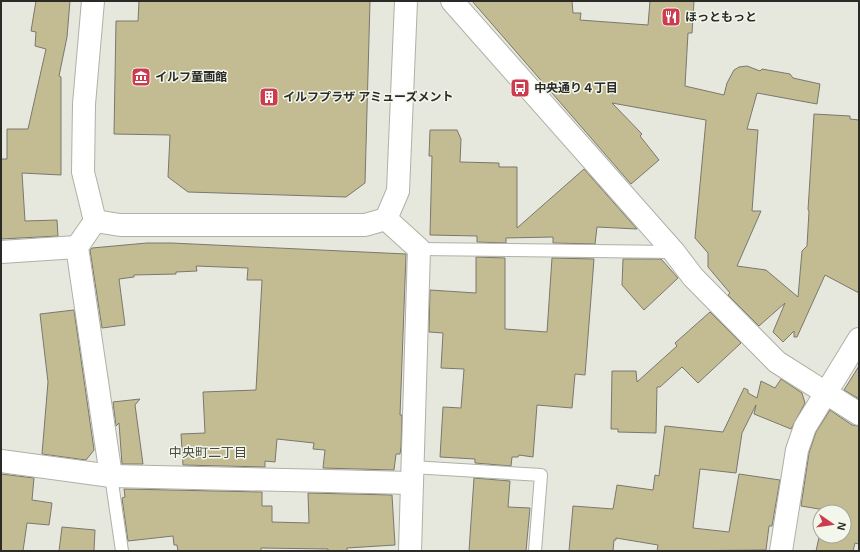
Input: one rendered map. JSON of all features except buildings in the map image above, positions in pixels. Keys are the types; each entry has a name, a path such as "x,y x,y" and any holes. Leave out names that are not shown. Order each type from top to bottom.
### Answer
{"street":[{"path":"93,1 84,104 83,172 95,220 77,247 112,476"},
{"path":"95,220 120,225 364,225 386,218 398,191 406,1"},
{"path":"452,1 674,252 693,278 777,362 859,414"},
{"path":"386,218 420,249 410,551"},
{"path":"1,252 77,247"},
{"path":"781,551 797,450 805,427 859,339"},
{"path":"1,461 112,476 412,475"}],"lane":[{"path":"420,249 674,252"},
{"path":"412,475 540,475 535,551"},
{"path":"112,476 122,551"}],"place":[{"name":"ほっともっと","path":"671,17"},
{"name":"イルフ童画館","path":"141,77"},
{"name":"中央通り４丁目","path":"520,88"},
{"name":"イルフプラザ アミューズメント","path":"269,97"}],"district":[{"name":"中央町二丁目","path":"208,452"}]}
